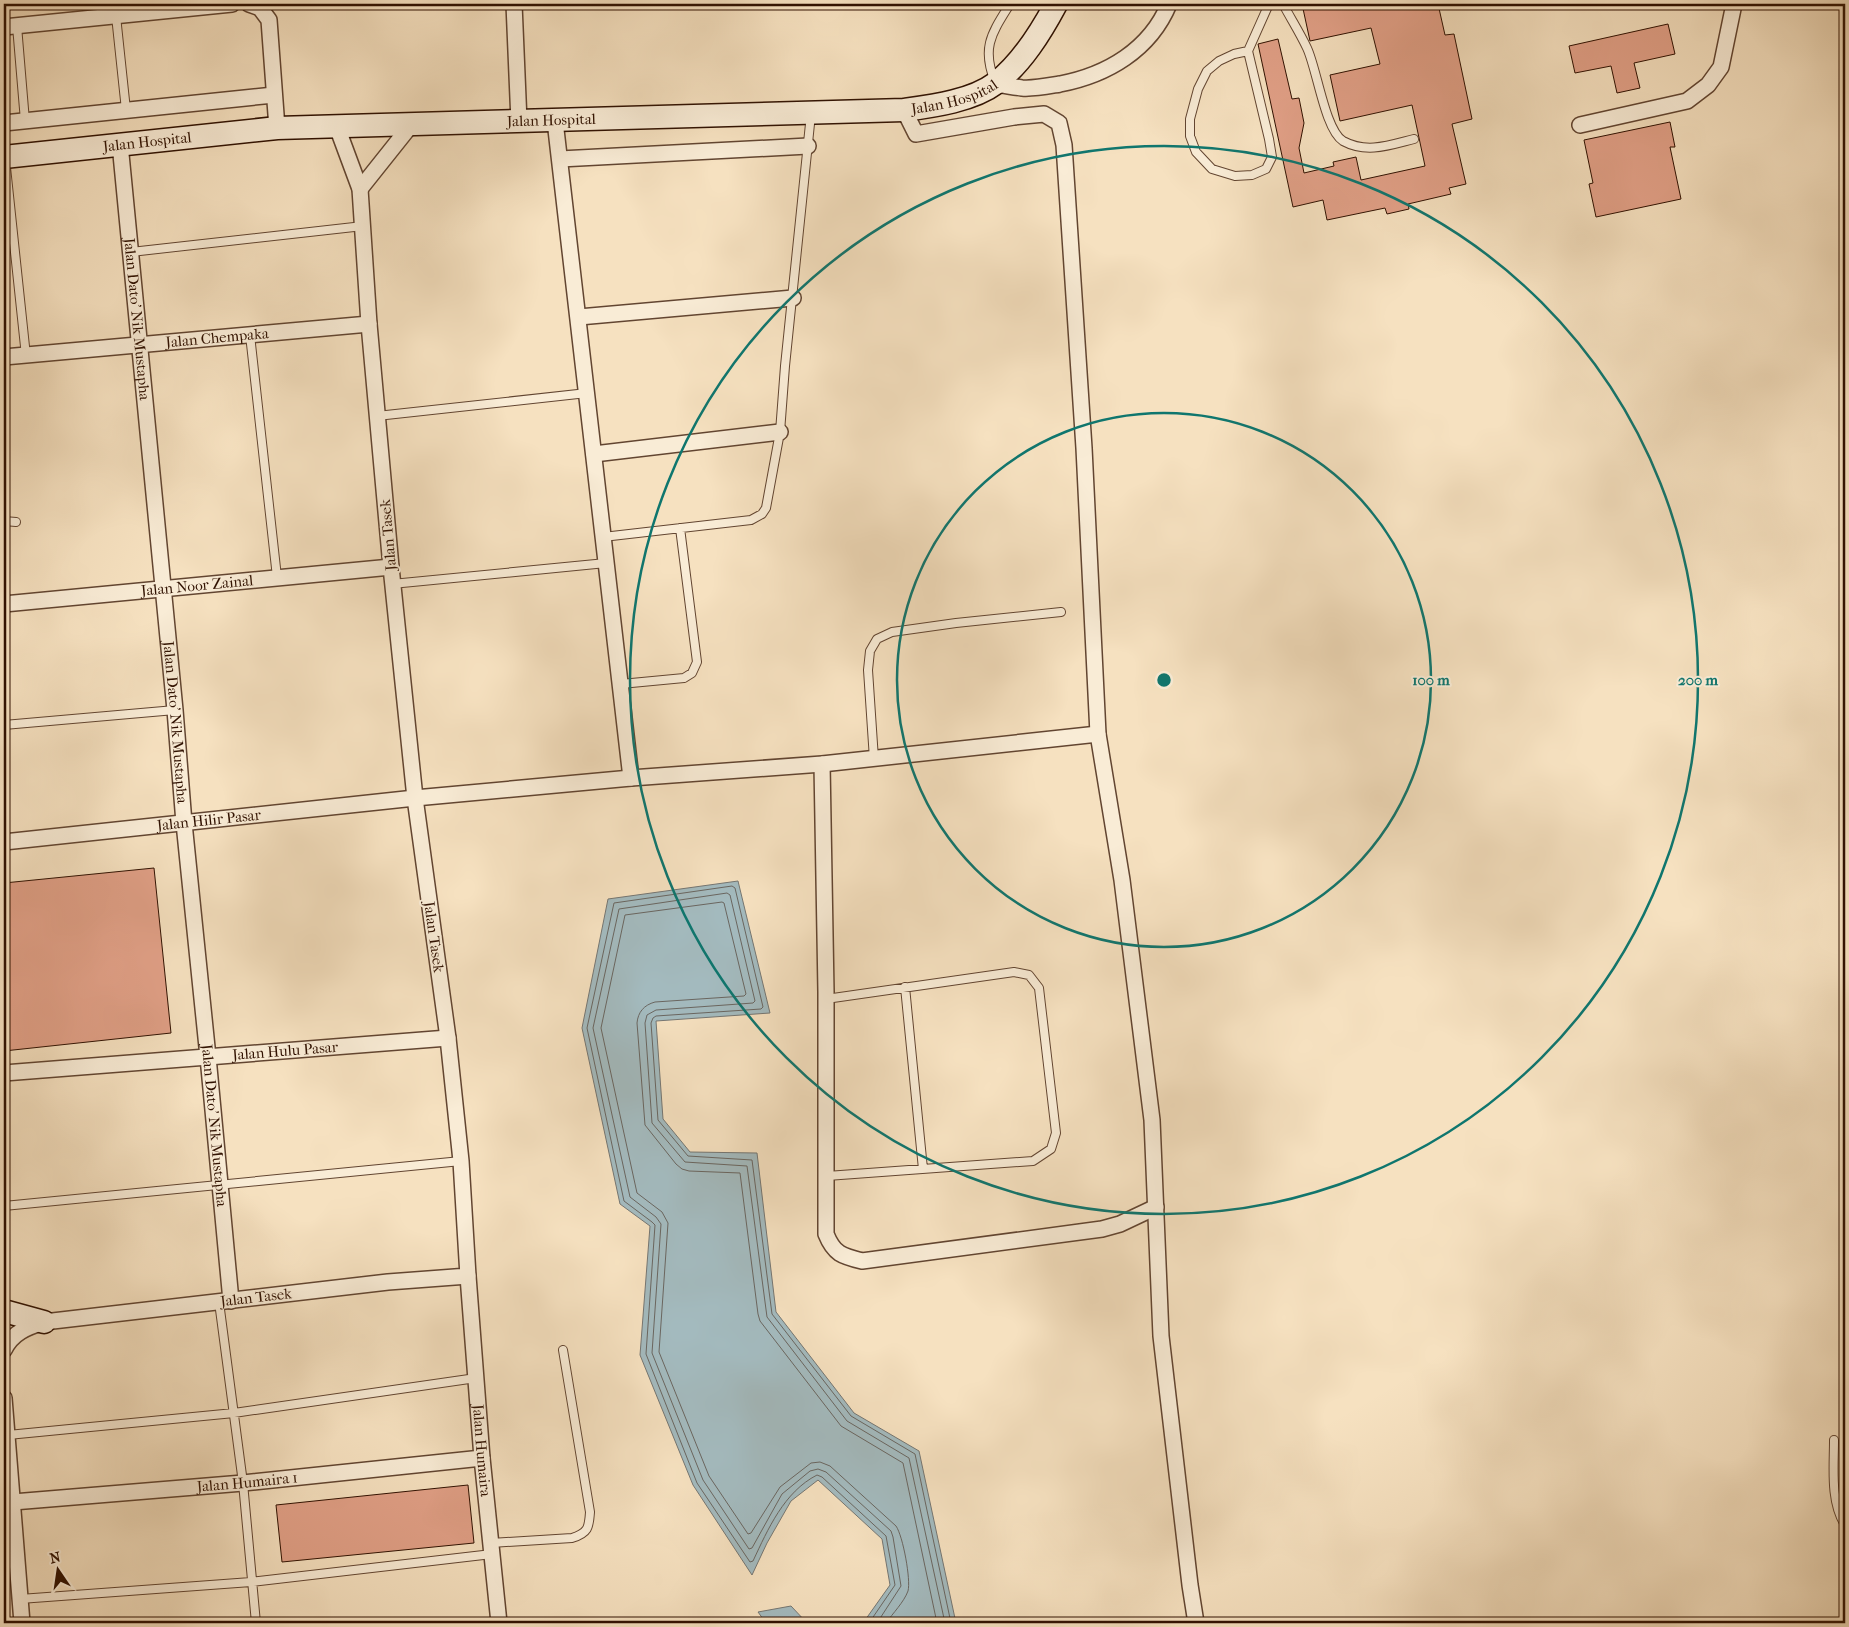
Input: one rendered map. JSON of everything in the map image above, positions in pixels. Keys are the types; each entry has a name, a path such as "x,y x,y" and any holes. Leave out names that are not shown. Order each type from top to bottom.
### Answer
{"main road":[{"name":"Jalan Hospital","path":"4,156 277,128 904,110 941,104 974,94 995,84 1022,57 1047,21 1056,4"},
{"path":"4,1310 44,1322"}],"street":[{"path":"10,26 232,4"},
{"path":"249,4 260,8 269,20 277,128"},
{"path":"514,4 520,122"},
{"path":"995,84 1023,88 1048,86 1078,80 1105,70 1128,56 1149,38 1164,16 1169,4"},
{"path":"1580,125 1687,101 1708,85 1721,67 1734,4"},
{"path":"4,123 274,95"},
{"path":"904,110 916,134 1014,117 1044,114 1059,123 1064,145 1084,448 1098,734 1123,889 1152,1120 1161,1336 1196,1623"},
{"path":"555,121 631,778"},
{"path":"360,189 411,125"},
{"name":"Jalan Tasek","path":"4,1350 14,1335 28,1326 44,1322 388,1282 468,1276 460,1161 448,1038 415,798 392,584 369,324 360,189 337,127"},
{"name":"Jalan Dato' Nik Mustapha","path":"120,144 220,1184 225,1301"},
{"path":"560,158 808,146"},
{"path":"579,317 793,298"},
{"name":"Jalan Chempaka","path":"4,357 369,324"},
{"path":"594,454 780,432"},
{"name":"Jalan Noor Zainal","path":"4,604 391,567"},
{"name":"Jalan Hilir Pasar","path":"4,842 415,798 631,778 822,764 1098,734"},
{"path":"822,764 826,999 826,1234 832,1247 844,1257 862,1261 1102,1229 1120,1224 1156,1207"},
{"name":"Jalan Hulu Pasar","path":"4,1073 448,1038"},
{"name":"Jalan Humaira","path":"468,1276 482,1458 499,1623"},
{"path":"4,1398 22,1623"},
{"name":"Jalan Humaira 1","path":"13,1502 243,1483 482,1458"}],"lane":[{"path":"995,84 989,68 987,50 994,30 1010,4"},
{"path":"1248,51 1234,54 1219,61 1207,71 1198,89 1190,119 1190,136 1196,152 1212,169 1235,176 1252,175 1266,169 1272,157 1248,51 1269,4"},
{"path":"1283,4 1308,50 1332,129 1342,140 1353,145 1373,149 1414,139"},
{"path":"116,16 126,110"},
{"path":"10,26 25,121"},
{"path":"603,537 751,520 762,514 766,508 780,432 811,113"},
{"path":"4,156 26,356"},
{"path":"131,252 363,226"},
{"path":"250,335 277,577"},
{"path":"377,416 587,393"},
{"path":"4,521 16,522"},
{"path":"621,684 684,678 692,673 697,662 680,528"},
{"path":"392,584 606,563"},
{"path":"874,759 868,670 870,651 877,639 901,630 1001,617 1061,612"},
{"path":"4,725 175,710"},
{"path":"826,999 1014,972 1029,975 1039,988 1056,1133 1051,1149 1033,1161 827,1176"},
{"path":"905,988 923,1169"},
{"path":"4,1206 460,1161"},
{"path":"225,1301 234,1413 243,1483 256,1623"},
{"path":"20,1599 252,1582 572,1538 583,1534 589,1525 590,1512 563,1350"},
{"path":"8,1435 234,1413 476,1378"},
{"path":"1834,1440 1836,1503 1840,1517 1845,1525"}],"water":[{"path":"738,881 770,1013 656,1021 663,1119 690,1152 757,1153 776,1312 854,1413 919,1451 956,1623 863,1623 890,1585 882,1539 818,1480 791,1501 767,1543 752,1575 693,1485 640,1355 650,1226 620,1204 582,1028 608,899"},
{"path":"791,1606 807,1623 766,1623 758,1612"}],"building":[{"path":"1302,4 1438,4 1445,35 1454,34 1472,119 1452,124 1466,184 1449,188 1451,194 1408,204 1409,209 1387,214 1385,208 1327,220 1323,200 1293,207 1258,44 1278,39 1292,99 1299,98 1304,123 1299,148 1304,173 1334,166 1333,162 1356,157 1361,180 1425,166 1412,105 1340,121 1330,75 1380,64 1371,28 1310,41"},
{"path":"1668,24 1675,54 1634,63 1640,88 1617,93 1611,66 1575,73 1569,46"},
{"path":"1670,122 1675,147 1670,147 1681,199 1596,217 1589,184 1593,183 1584,140"},
{"path":"154,868 171,1033 4,1051 4,883"},
{"path":"468,1485 474,1543 282,1562 276,1505"}]}
